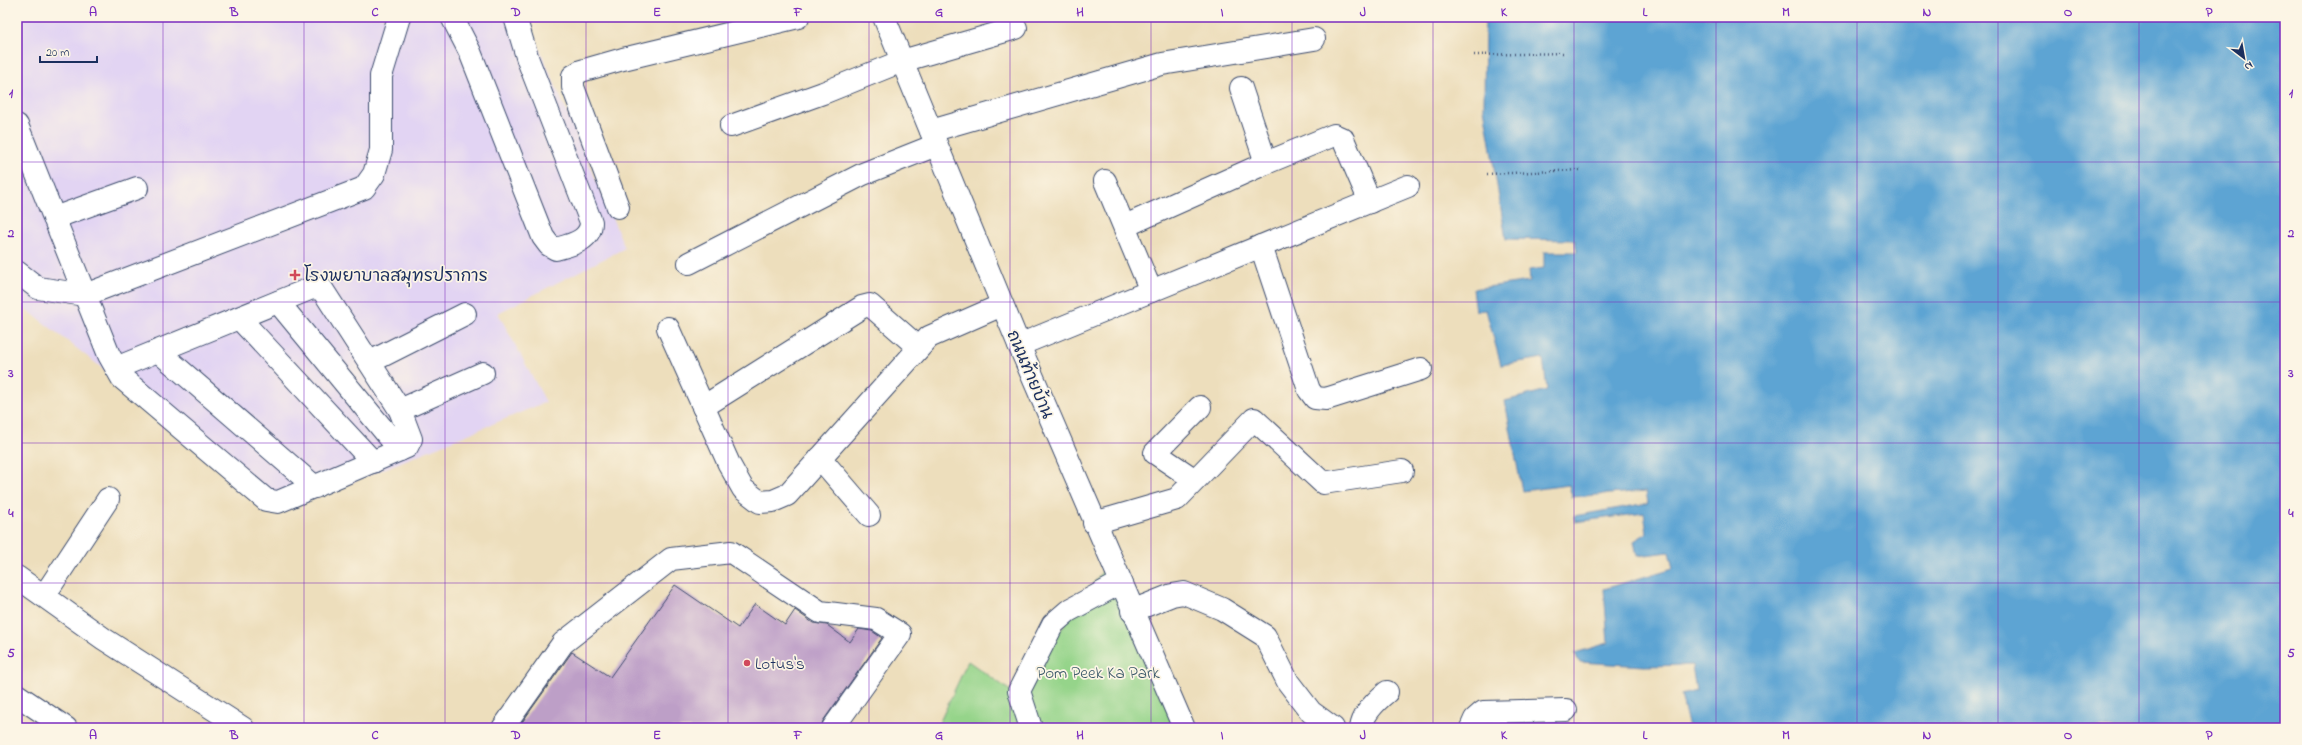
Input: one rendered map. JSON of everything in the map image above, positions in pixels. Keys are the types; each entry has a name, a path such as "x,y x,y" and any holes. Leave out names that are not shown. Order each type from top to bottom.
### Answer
{"street":[{"path":"17,272 38,288 85,295 364,188 374,174 381,150 381,76 399,17"},
{"path":"452,17 470,52 543,236 549,245 556,249 585,238 591,227 591,222 528,60 515,17"},
{"path":"618,207 573,87 573,76 581,71 616,61 798,17"},
{"name":"ถนนท้ายบ้าน","path":"884,17 1002,305 1094,523 1184,728"},
{"path":"731,126 823,93 902,61 1016,28"},
{"path":"689,263 934,138 1162,64 1314,39"},
{"path":"1241,88 1266,163"},
{"path":"17,126 85,295 116,368 122,378 266,500 278,502 315,487 407,447 411,438 400,410 322,289 312,288 116,368"},
{"path":"1125,226 1266,163 1334,135 1343,138 1370,202"},
{"path":"1105,181 1151,291"},
{"path":"1019,345 1408,186"},
{"path":"54,218 138,188"},
{"path":"1260,246 1309,390 1315,398 1326,399 1421,370"},
{"path":"278,302 400,450"},
{"path":"703,407 862,307 870,305 918,346"},
{"path":"668,328 729,464 743,489 760,502 773,501 787,495 918,346 929,337 1002,305"},
{"path":"370,362 465,314"},
{"path":"239,318 373,462"},
{"path":"158,351 315,487"},
{"path":"400,410 483,374"},
{"path":"1195,480 1155,453 1200,407"},
{"path":"1094,523 1176,499 1254,419 1323,483 1402,471"},
{"path":"820,458 869,515"},
{"path":"44,596 108,499"},
{"path":"503,728 563,643 671,559 732,552 820,612 876,619 900,634 833,728"},
{"path":"17,577 104,638 243,728"},
{"path":"1031,728 1019,692 1053,624 1068,611 1120,583"},
{"path":"1132,611 1172,595 1184,594 1222,609 1265,636 1288,682 1311,712 1333,728"},
{"path":"1361,728 1362,722 1376,701 1387,692"},
{"path":"17,695 66,728"},
{"path":"1471,728 1475,719 1483,712 1566,710"}],"path":[{"path":"1474,55 1564,53"},
{"path":"1487,174 1580,170"}],"shaded area":[{"name":"โรงพยาบาลสมุทรปราการ","path":"17,17 526,17 625,248 498,313 546,402 285,510 17,302"}],"green space":[{"name":"Pom Peek Ka Park","path":"1110,560 1184,728 937,728 968,661 1015,694"}],"water":[{"path":"1485,17 2285,17 2285,728 1689,728 1681,695 1696,691 1692,665 1644,666 1579,662 1575,653 1608,643 1604,589 1673,568 1669,552 1637,556 1634,541 1647,533 1644,513 1575,522 1574,516 1648,503 1646,491 1572,497 1569,485 1522,491 1505,401 1547,390 1543,358 1501,365 1486,310 1476,311 1473,289 1530,281 1529,270 1544,268 1544,252 1577,252 1575,240 1506,239 1484,108"}],"building":[{"name":"Lotus's","path":"675,585 738,628 755,604 785,625 795,610 813,623 827,625 850,642 859,629 872,631 882,638 823,721 821,728 518,728 572,652 610,677"}],"place":[{"name":"โรงพยาบาลสมุทรปราการ","path":"295,275"},
{"name":"Lotus's","path":"747,663"}]}
